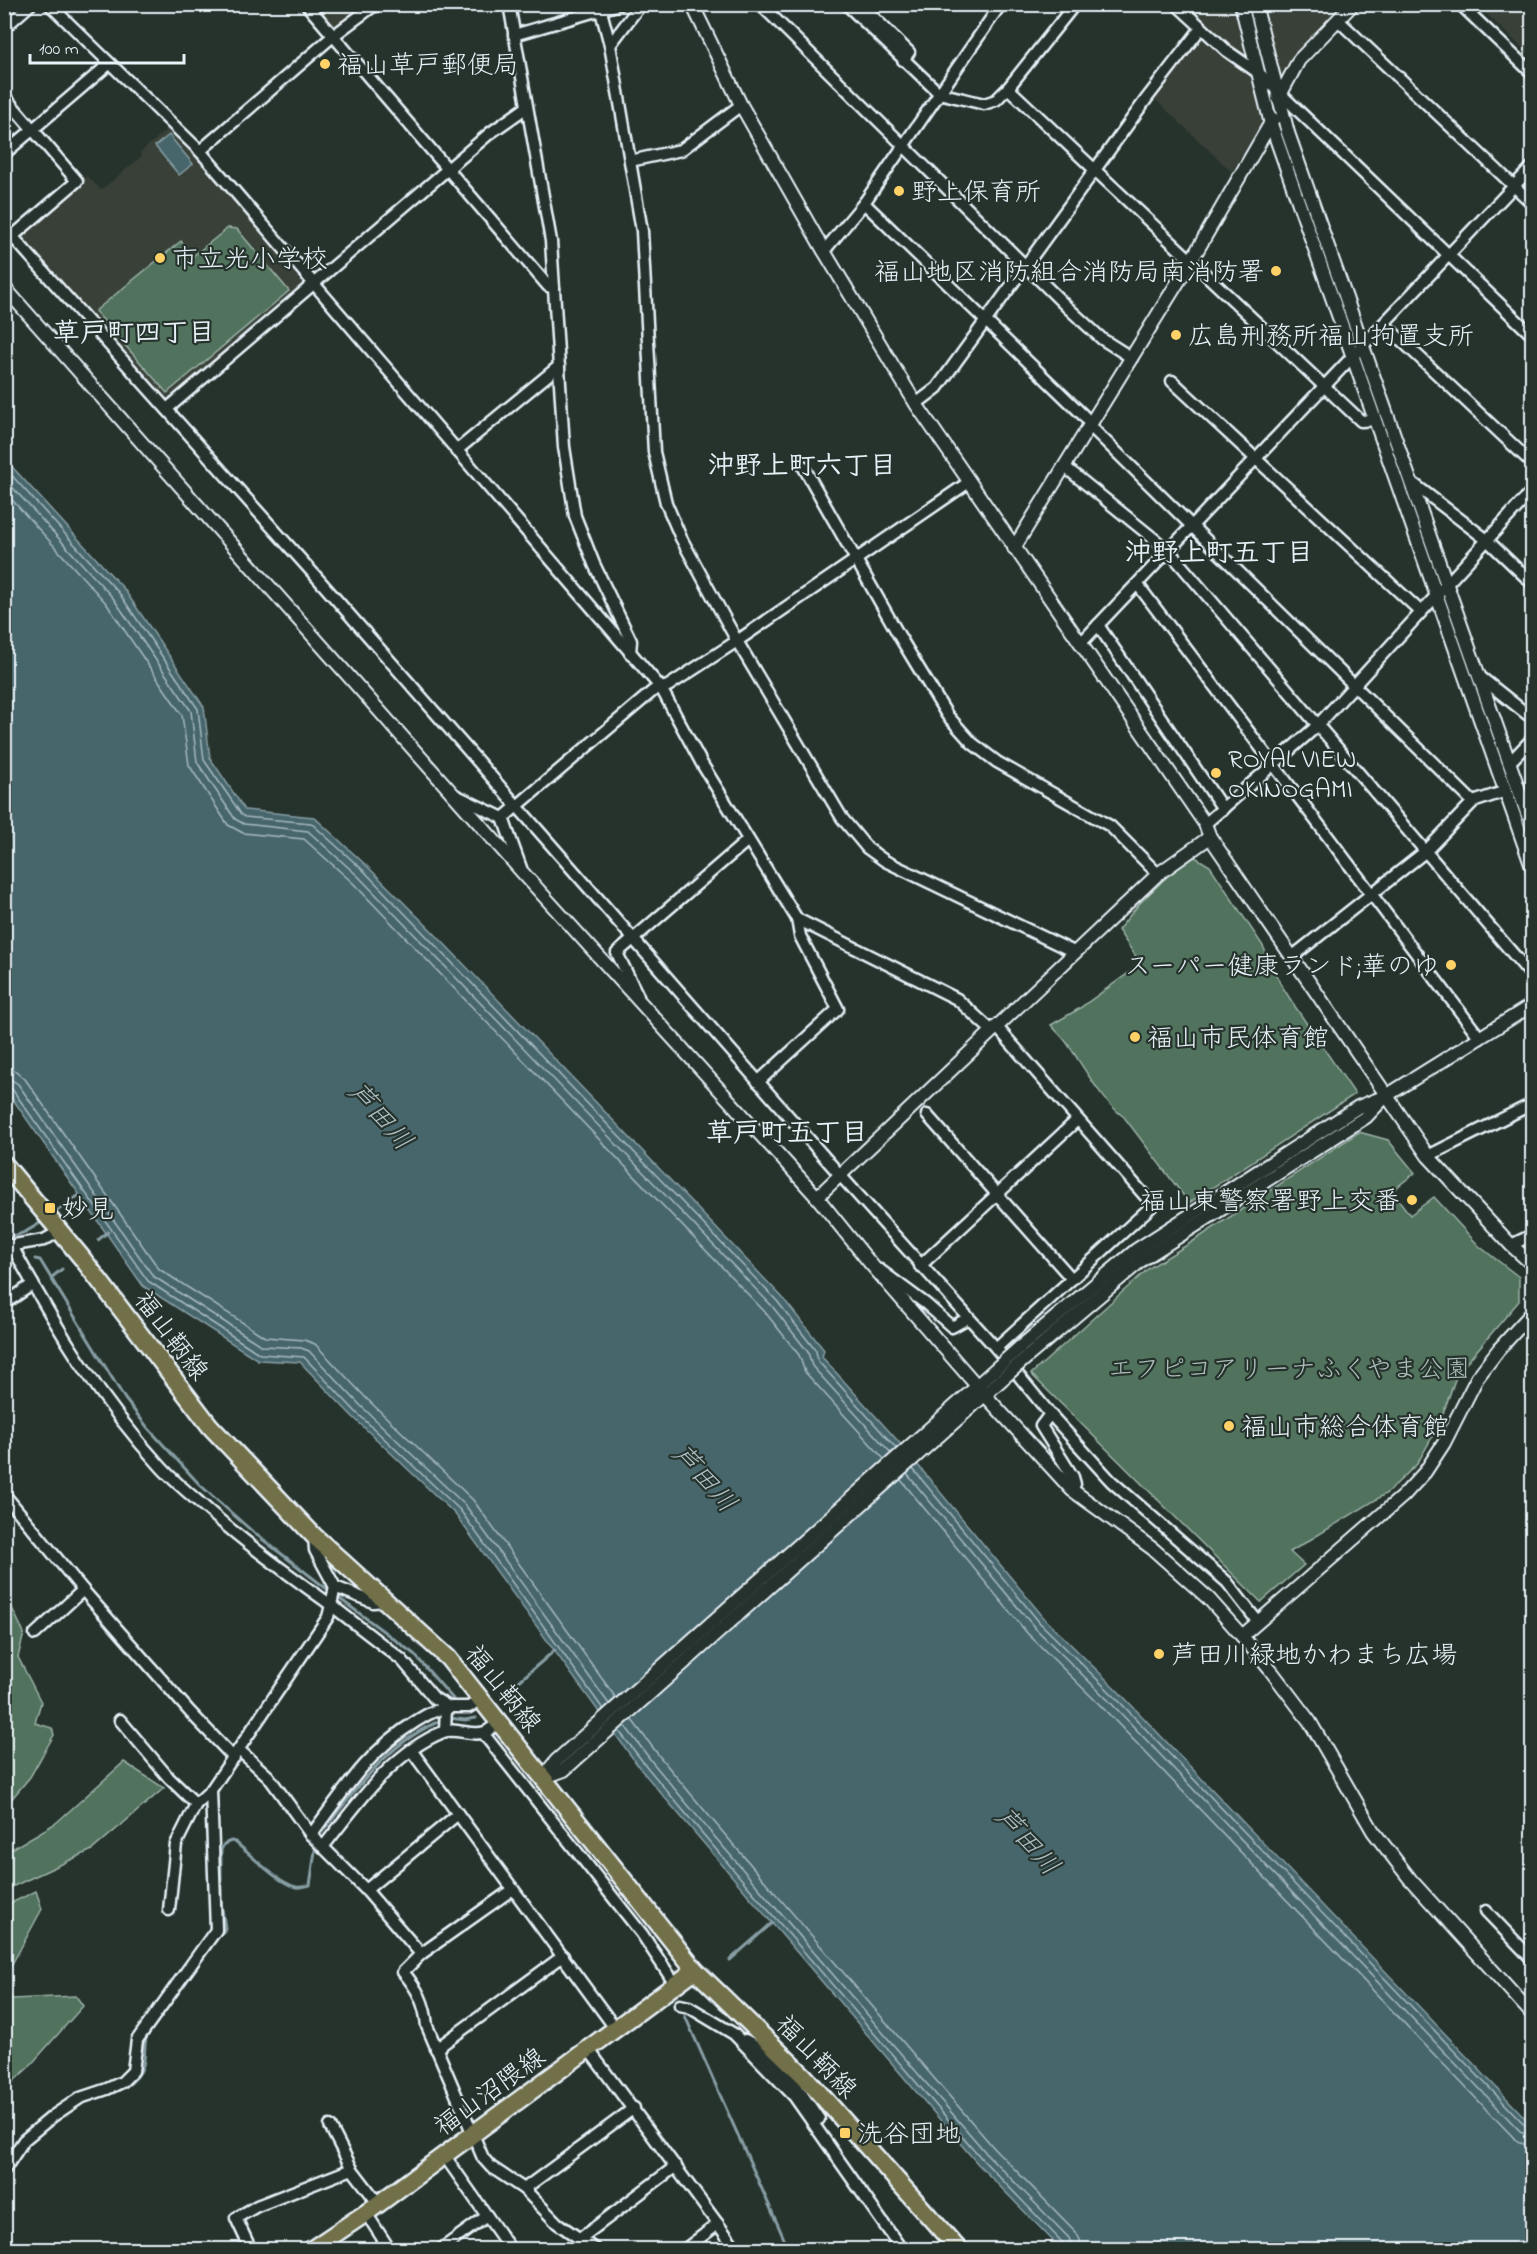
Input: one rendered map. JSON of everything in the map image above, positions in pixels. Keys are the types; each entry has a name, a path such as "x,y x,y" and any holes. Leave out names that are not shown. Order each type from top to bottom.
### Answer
{"main road":[{"path":"4,9 9,4"},
{"name":"福山鞆線","path":"4,1164 52,1221 210,1426 314,1536 448,1658 482,1698 542,1778 695,1970 960,2250"},
{"name":"福山沼隈線","path":"311,2250 472,2136 695,1970"}],"street":[{"path":"4,28 31,4"},
{"path":"49,4 200,151 661,688 697,754 797,919 800,936 838,1009 758,1082"},
{"path":"306,4 548,286 554,288"},
{"path":"200,151 333,36 372,7 384,4"},
{"path":"509,4 551,242 564,447 575,516 594,564 631,641 630,653"},
{"path":"514,35 620,4"},
{"path":"610,45 641,4"},
{"path":"692,4 741,105 824,251 916,404 1205,824 1210,837 1428,1156 1511,1245 1533,1264"},
{"path":"760,4 902,147 1026,267 1102,339 1132,358"},
{"path":"846,4 939,93 984,104 996,100 1008,88 1075,4"},
{"path":"878,4 864,8 909,52 903,60"},
{"path":"824,251 864,202 1001,4"},
{"path":"1176,4 1227,51 1260,74 1279,95 1533,335"},
{"path":"1241,4 1271,124 1533,867"},
{"path":"1255,4 1288,133 1533,827"},
{"path":"1014,548 1191,261 1271,124 1279,95 1299,60 1353,4"},
{"path":"1460,4 1533,73"},
{"path":"601,11 610,45 642,231 654,452 666,503 681,538 736,641 842,818 867,848 885,861 1074,952"},
{"path":"1338,20 1533,203"},
{"path":"916,404 937,388 1201,28"},
{"path":"4,154 109,64"},
{"path":"1008,88 1324,388 1361,421 1374,420"},
{"path":"4,96 77,181 13,236"},
{"path":"630,160 681,150 741,105"},
{"path":"166,410 490,133 527,107"},
{"path":"1081,643 1533,167"},
{"path":"864,202 1473,802"},
{"path":"4,227 920,1266 996,1347 1050,1414 1111,1481 1227,1582 1258,1622"},
{"path":"4,287 523,873 817,1197 870,1263 980,1391 1072,1490 1153,1549 1209,1599 1242,1636 1310,1722 1373,1831 1410,1879 1530,2009"},
{"path":"1384,324 1533,463"},
{"path":"456,451 559,366"},
{"path":"1172,381 1421,612"},
{"path":"803,466 946,715 972,743 997,762 1110,826 1158,874"},
{"path":"1065,467 1169,551 1533,976"},
{"path":"1409,481 1487,540 1533,583"},
{"path":"503,818 654,690 668,686 969,482"},
{"path":"1205,824 1317,726 1533,491"},
{"path":"1137,585 1480,1038"},
{"path":"1098,625 1223,808"},
{"path":"1479,676 1533,718"},
{"path":"1510,762 1533,739"},
{"path":"1292,957 1426,851 1473,802 1506,791"},
{"path":"455,795 503,818 523,873"},
{"path":"817,1197 1158,874 1210,837"},
{"path":"645,1009 617,953 748,840"},
{"path":"797,919 957,999 993,1028 1153,1205 996,1347"},
{"path":"542,1778 560,1766 1023,1353 1143,1259 1366,1117 1386,1096 1533,1005"},
{"path":"1428,1156 1533,1104"},
{"path":"927,1115 1071,1279"},
{"path":"920,1266 1077,1120"},
{"path":"52,1221 44,1240 7,1245 96,1388 163,1469 232,1532 273,1564 333,1596 402,1660 434,1698 447,1709"},
{"path":"1511,1245 1533,1235"},
{"path":"1511,1245 1533,1241"},
{"path":"870,1263 926,1304 951,1327 968,1318"},
{"path":"4,1304 33,1284"},
{"path":"1242,1636 1403,1496 1425,1472 1444,1443 1478,1378 1499,1349 1533,1313"},
{"path":"1050,1414 1041,1426 1073,1477 1075,1484 1072,1490"},
{"path":"4,1494 189,1712 237,1754 268,1776 317,1841 366,1890 421,1954"},
{"path":"169,1910 176,1844 196,1804 212,1790 328,1617 333,1596 315,1550 314,1536"},
{"path":"35,1634 84,1590"},
{"path":"333,1596 373,1602 386,1601"},
{"path":"317,1841 357,1774 384,1743 431,1713 469,1707 482,1698"},
{"path":"445,1729 447,1709"},
{"path":"120,1720 169,1778 196,1804"},
{"path":"317,1841 411,1750 445,1729 483,1733 500,1722"},
{"path":"483,1733 642,1934 675,1984"},
{"path":"411,1750 615,2028"},
{"path":"4,2170 24,2140 53,2116 80,2098 107,2090 122,2082 133,2070 137,2040 216,1930 212,1790"},
{"path":"366,1890 458,1814"},
{"path":"513,1889 421,1954 404,1972 416,1987 425,2007 427,2026 483,2158 491,2167 524,2189 556,2223 596,2250"},
{"path":"1486,1911 1533,1959"},
{"path":"436,2049 563,1956"},
{"path":"685,2006 758,2047 800,2080 836,2155"},
{"path":"734,2034 794,2096 902,2250"},
{"path":"590,2049 737,2250"},
{"path":"524,2189 634,2108"},
{"path":"330,2126 372,2208 390,2250"},
{"path":"444,2155 511,2250"},
{"path":"581,2238 676,2166"},
{"path":"251,2250 236,2218 256,2206 352,2169"},
{"path":"440,2250 487,2216"},
{"path":"684,2250 718,2224"}],"shaded area":[{"path":"312,5 364,5 334,29"},
{"path":"1170,5 1342,5 1304,54 1232,172 1154,98 1201,34"},
{"path":"1477,5 1532,5 1532,57"},
{"name":"市立光小学校","path":"167,129 197,156 302,282 302,289 171,401 165,402 17,235 87,176 101,190 142,156 140,153"}],"green space":[{"path":"228,228 237,229 289,291 167,393 95,311 181,241 193,256"},
{"path":"1187,857 1195,857 1210,866 1263,946 1280,983 1355,1094 1189,1203 1124,1117 1100,1092 1067,1043 1051,1025 1077,1010 1141,964 1118,930 1139,904"},
{"name":"エフピコアリーナふくやま公園","path":"1359,1132 1388,1140 1415,1173 1392,1191 1410,1215 1434,1197 1479,1246 1519,1277 1519,1301 1457,1374 1439,1425 1417,1464 1387,1493 1290,1552 1304,1565 1261,1602 1031,1374 1149,1268"},
{"path":"4,1591 24,1633 18,1657 41,1702 35,1723 52,1728 54,1735 30,1777 9,1802 5,1803"},
{"path":"124,1762 164,1788 92,1850 5,1890 5,1853 56,1823"},
{"path":"36,1891 42,1909 5,1977 5,1906"},
{"path":"4,1986 12,1999 76,1996 83,2006 28,2068 5,2089"}],"water":[{"path":"169,135 193,164 179,175 155,146"},
{"name":"芦田川","path":"4,458 124,589 204,707 210,758 245,810 314,817 435,934 782,1297 824,1350 822,1357 898,1441 1045,1619 1118,1691 1532,2125 1532,2249 1061,2249 977,2163 642,1771 455,1514 351,1415 300,1362 258,1360 143,1286 5,1088"}],"waterway":[{"path":"54,1213 78,1196"},
{"path":"4,1236 20,1234 43,1221"},
{"path":"98,1240 108,1232"},
{"path":"35,1259 40,1260 125,1399 148,1428 200,1485 253,1532 331,1592"},
{"path":"51,1278 62,1269"},
{"path":"336,1596 414,1654 453,1699"},
{"path":"502,1696 555,1650"},
{"path":"449,1718 465,1720 476,1718"},
{"path":"318,1837 358,1786 389,1754 423,1729 443,1720"},
{"path":"213,1942 225,1928 221,1902 221,1850 224,1844 235,1842 264,1868 296,1887 310,1885 316,1844"},
{"path":"730,1960 772,1923"},
{"path":"685,2009 685,2016 789,2250"},
{"path":"78,2105 116,2091 133,2081 143,2065 148,2033"},
{"path":"44,2130 67,2113"},
{"path":"4,2180 21,2154"}],"place":[{"name":"福山草戸郵便局","path":"325,64"},
{"name":"野上保育所","path":"899,191"},
{"name":"市立光小学校","path":"160,258"},
{"name":"福山地区消防組合消防局南消防署","path":"1276,271"},
{"name":"広島刑務所福山拘置支所","path":"1176,335"},
{"name":"ROYAL VIEW OKINOGAMI","path":"1216,773"},
{"name":"スーパー健康ランド;華のゆ","path":"1451,965"},
{"name":"福山市民体育館","path":"1135,1037"},
{"name":"福山東警察署野上交番","path":"1412,1200"},
{"name":"妙見","path":"50,1208"},
{"name":"福山市総合体育館","path":"1229,1426"},
{"name":"芦田川緑地かわまち広場","path":"1159,1654"},
{"name":"洗谷団地","path":"845,2133"}],"district":[{"name":"草戸町四丁目","path":"134,332"},
{"name":"沖野上町六丁目","path":"802,465"},
{"name":"沖野上町五丁目","path":"1219,552"},
{"name":"草戸町五丁目","path":"787,1132"}]}
